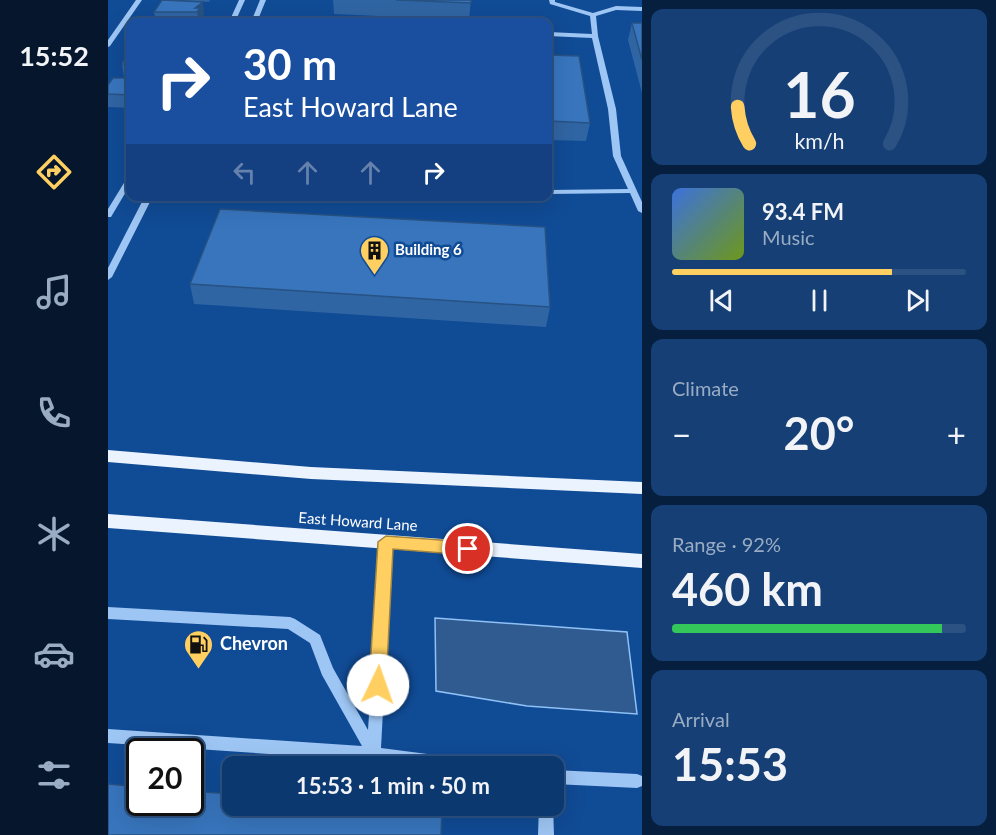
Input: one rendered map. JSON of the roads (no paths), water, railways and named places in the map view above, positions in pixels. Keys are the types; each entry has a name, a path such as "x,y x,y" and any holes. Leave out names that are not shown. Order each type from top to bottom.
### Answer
{"main road":[{"path":"108,456 310,473 642,488"},
{"name":"East Howard Lane","path":"108,521 642,561"}],"street":[{"path":"127,18 139,0"},
{"path":"234,18 242,0"},
{"path":"256,18 263,0"},
{"path":"552,0 552,3 592,15 616,8 642,9"},
{"path":"592,15 612,109 617,156 642,211"},
{"path":"108,45 126,19"},
{"path":"552,34 595,36"},
{"path":"108,215 126,186"},
{"path":"552,192 633,191"},
{"path":"108,277 146,201"},
{"path":"374,754 386,542"},
{"path":"108,613 290,623 315,639 327,670 374,754"},
{"path":"108,736 389,756"},
{"path":"564,777 637,781"},
{"path":"546,816 546,835"}],"water":[{"path":"435,618 627,632 637,714 527,706 436,691"}],"place":[{"name":"Building 6","path":"374,276"},
{"name":"Chevron","path":"199,670"}]}
